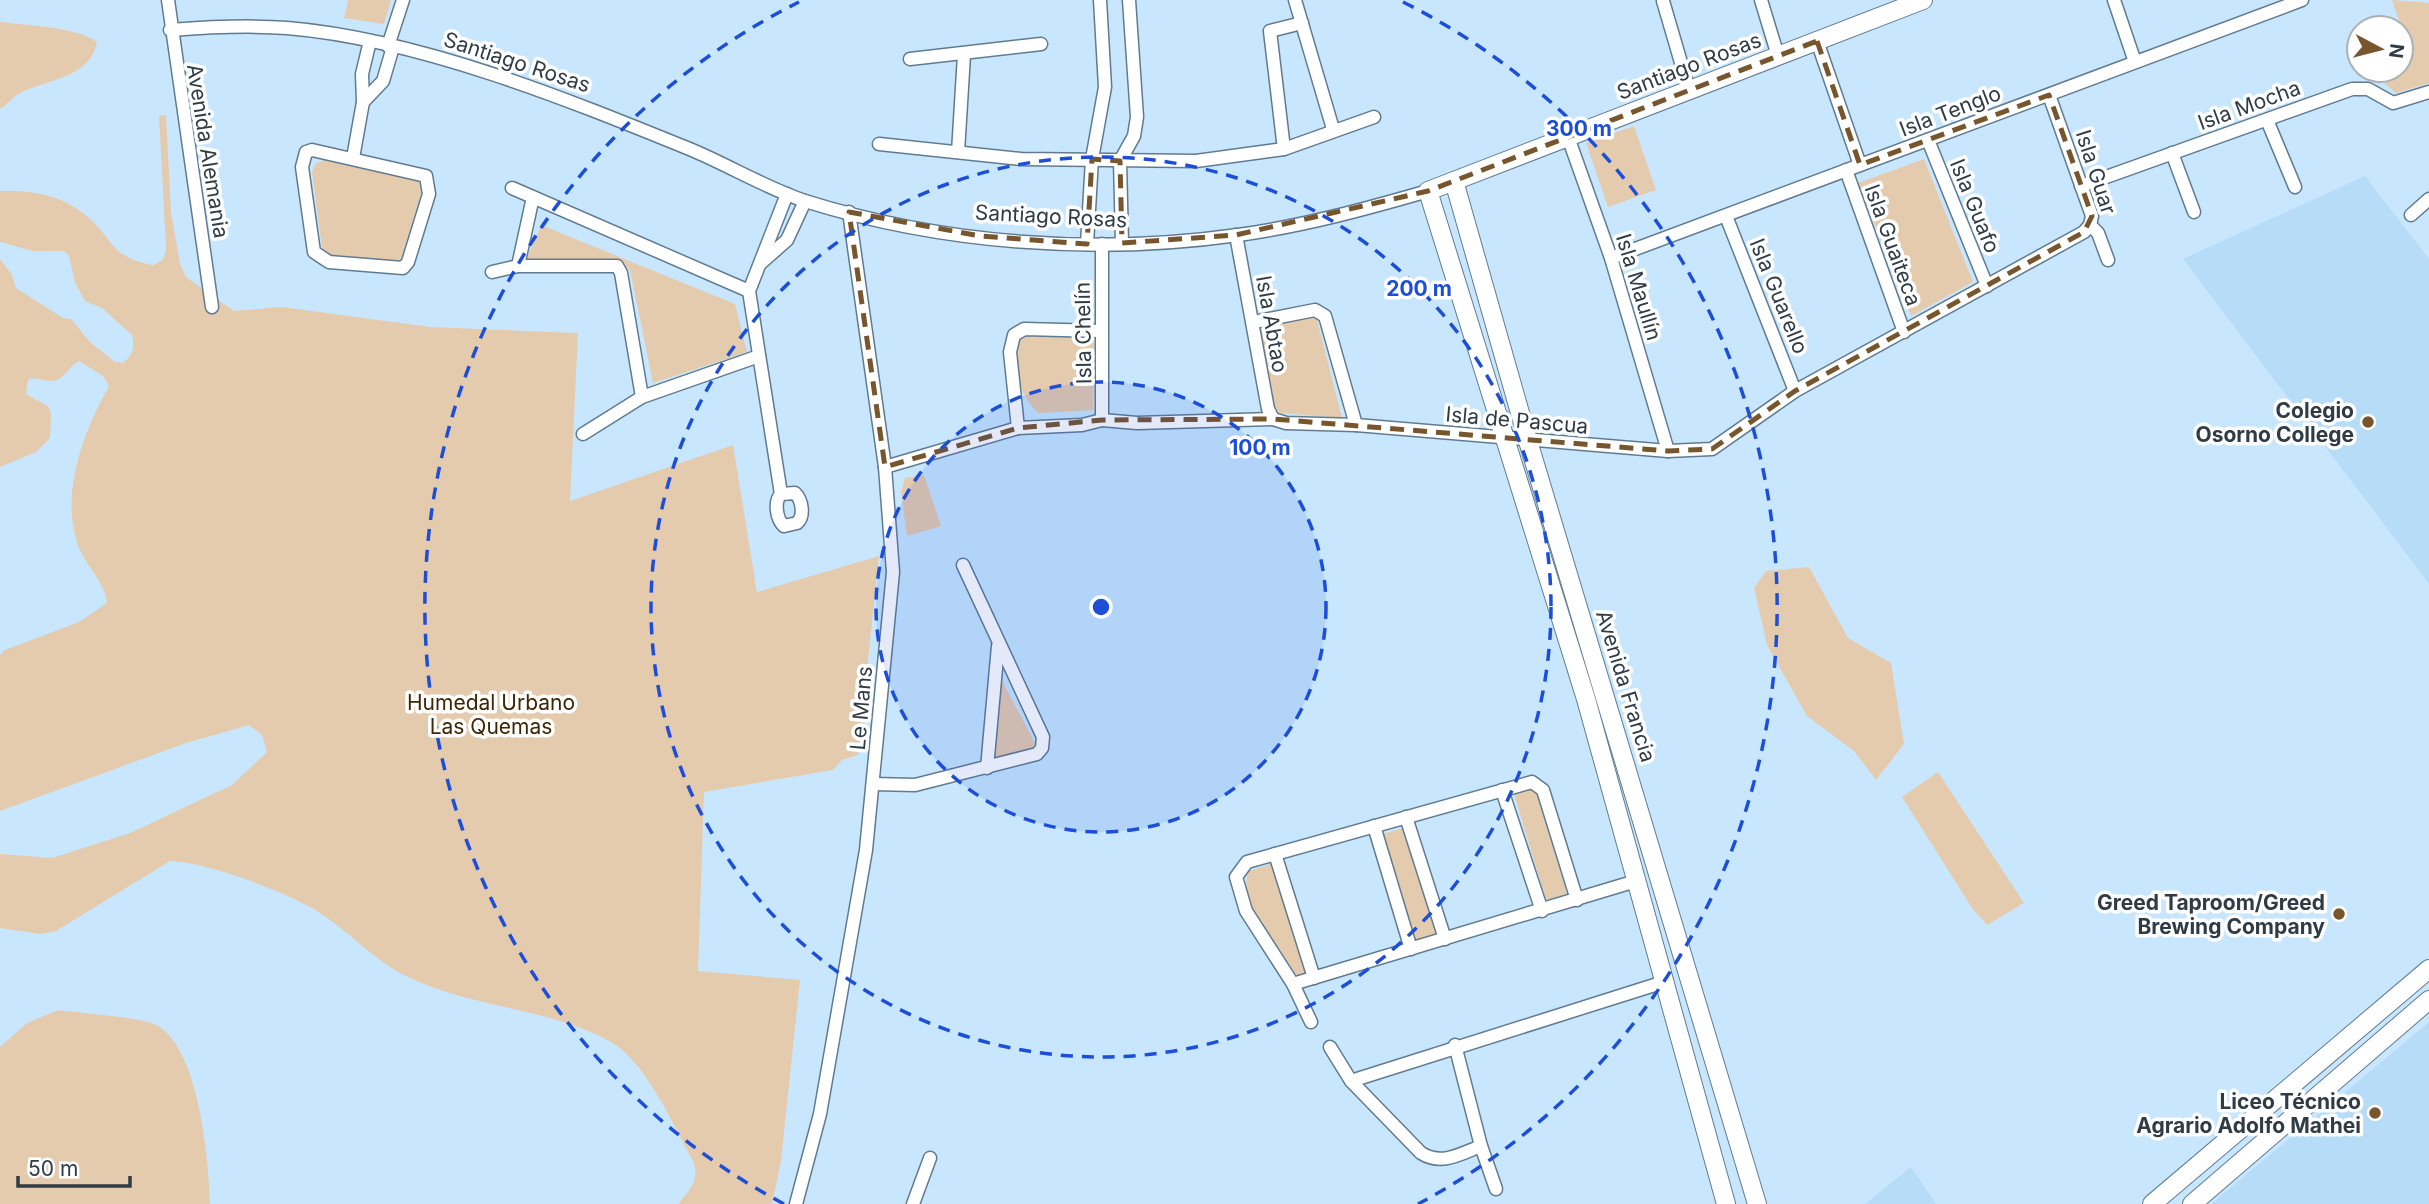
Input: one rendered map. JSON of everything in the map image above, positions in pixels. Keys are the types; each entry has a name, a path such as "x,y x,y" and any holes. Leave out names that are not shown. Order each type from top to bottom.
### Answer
{"street":[{"name":"Avenida Alemania","path":"168,0 170,30 212,307"},
{"path":"363,102 383,81 403,0"},
{"path":"1087,244 1092,159 1105,86 1100,0"},
{"path":"1122,243 1120,161 1134,136 1137,117 1129,0"},
{"path":"1295,0 1333,130"},
{"path":"1761,0 1778,56"},
{"name":"Santiago Rosas","path":"170,30 284,28 370,41 533,88 695,151 804,201 980,236 1102,244 1236,235 1321,219 1428,191 1923,0"},
{"path":"2114,0 2135,62"},
{"name":"Isla Tenglo","path":"1611,258 2302,0"},
{"path":"1663,1 1689,90"},
{"path":"1284,149 1270,31 1302,23"},
{"path":"353,158 363,102 362,74 370,41"},
{"name":"Isla Guaiteca","path":"1817,41 1860,165"},
{"path":"910,60 1041,44"},
{"path":"958,152 964,55"},
{"name":"Isla Mocha","path":"2081,186 2357,87 2368,89 2393,103 2429,92"},
{"name":"Isla Guar","path":"2049,94 2092,216 2090,225 2098,233 2108,260"},
{"path":"879,144 1021,159 1196,161 1284,149 1374,117"},
{"path":"2267,120 2295,187"},
{"name":"Isla Maullín","path":"1569,137 1611,258 1668,451"},
{"name":"Isla Guafo","path":"1928,140 1987,286"},
{"path":"313,150 353,158 426,176 430,185 404,268 329,262 314,252 303,159 306,152 313,150"},
{"path":"2172,153 2194,212"},
{"name":"Isla Guaiteca","path":"1846,170 1904,332"},
{"name":"Avenida Francia","path":"1454,181 1528,440 1691,975 1757,1204"},
{"path":"512,188 749,290"},
{"name":"Avenida Francia","path":"1428,191 1586,699 1726,1203"},
{"path":"781,494 749,290 787,194"},
{"path":"518,266 533,197"},
{"path":"2411,215 2429,199"},
{"path":"760,263 787,240 804,201"},
{"name":"Le Mans","path":"796,1204 820,1114 866,849 893,572 885,467 849,212"},
{"name":"Isla Guarello","path":"1726,216 1796,391"},
{"name":"Isla de Pascua","path":"885,467 1018,428 1082,425 1102,419 1137,423 1273,419 1286,423 1356,425 1668,451 1712,449 1796,391 2084,232 2090,225"},
{"name":"Isla Abtao","path":"1236,235 1268,408 1273,419"},
{"name":"Isla Chelín","path":"1102,244 1101,331 1105,403 1102,419"},
{"path":"492,272 518,266 617,266 621,273 642,397"},
{"path":"1254,321 1315,310 1325,316 1356,425"},
{"path":"1018,428 1010,352 1014,335 1024,330 1101,331"},
{"path":"583,433 642,397 759,356"},
{"path":"1543,560 1562,554"},
{"path":"873,784 905,786 987,768 1037,754 1042,748 1043,737 963,565"},
{"path":"987,768 998,645"},
{"path":"1586,699 1604,695"},
{"path":"1311,1022 1293,984 1246,911 1236,877 1247,862 1532,782 1543,790 1577,900"},
{"path":"1502,790 1542,911"},
{"path":"1406,817 1445,939"},
{"path":"1374,826 1411,949"},
{"path":"1628,852 1650,844"},
{"path":"1275,854 1314,978"},
{"path":"1293,984 1636,881"},
{"path":"2152,1204 2429,969"},
{"path":"1351,1081 1455,1045 1691,975"},
{"path":"2192,1204 2429,1000"},
{"path":"1455,1045 1481,1146 1496,1189"},
{"path":"1330,1047 1351,1081 1421,1153 1432,1160 1443,1160 1481,1146"},
{"path":"913,1204 930,1158"}],"highlighted area":[{"path":"1817,41 1860,165 2049,95 2092,216 2084,232 1795,391 1712,449 1668,451 1273,419 1102,420 1018,428 885,467 849,212 980,236 1087,244 1092,159 1120,161 1122,243 1236,235 1428,191"}],"shaded area":[{"name":"Colegio Osorno College","path":"2365,176 2429,259 2429,584 2183,259"},
{"name":"Liceo Técnico Agrario Adolfo Mathei","path":"2429,1022 2429,1204 2211,1204"},
{"path":"1911,1167 1936,1204 1865,1204"}],"green space":[{"path":"348,0 391,0 384,24 344,18"},
{"path":"2392,0 2429,3 2429,83 2396,93 2385,84 2415,84 2415,14 2397,14"},
{"path":"0,22 64,30 97,42 93,55 75,71 17,95 0,109"},
{"name":"Humedal Urbano Las Quemas","path":"166,115 171,212 180,264 186,277 234,311 282,307 431,327 578,333 570,501 733,445 757,592 879,556 858,755 842,760 833,770 704,792 698,971 800,980 781,1161 772,1204 678,1204 694,1181 694,1163 648,1080 624,1052 611,1042 563,1022 460,996 410,978 384,963 315,910 284,894 244,879 203,866 170,861 56,931 40,934 0,928 0,854 52,858 130,833 232,785 267,752 262,735 249,725 186,743 0,811 0,655 5,650 79,622 107,603 103,589 80,550 72,509 76,466 90,424 109,386 103,376 79,361 56,380 28,380 26,394 48,406 51,414 50,438 36,452 0,467 0,259 12,275 16,288 63,318 71,319 90,342 115,362 123,363 126,360 131,354 133,344 132,335 102,308 85,301 75,283 69,256 64,251 33,251 0,242 0,191 36,193 70,204 90,219 121,253 139,262 153,265 163,260 166,249 159,116"},
{"path":"1634,126 1656,190 1608,207 1586,143"},
{"path":"1924,159 1973,282 1911,316 1858,183"},
{"path":"324,160 413,177 420,182 422,190 402,258 394,262 329,255 322,248 312,172 315,164"},
{"path":"541,225 735,304 747,352 653,383 630,270 616,259 523,268"},
{"path":"1308,315 1317,320 1342,418 1280,413 1269,403 1258,331 1261,324"},
{"path":"1032,333 1090,337 1094,342 1093,410 1038,413 1031,405 1021,388 1017,360 1020,339"},
{"path":"924,475 941,526 907,536 901,492 905,478"},
{"path":"1809,567 1848,638 1891,663 1904,744 1876,780 1854,751 1807,716 1767,645 1754,588 1766,571"},
{"path":"999,675 1035,743 1030,752 992,763"},
{"path":"1938,772 2024,903 1987,925 1972,908 1902,797"},
{"path":"1535,788 1567,894 1546,900 1514,794"},
{"path":"1403,828 1436,934 1415,941 1383,834"},
{"path":"1271,864 1308,975 1296,976 1270,940 1248,897 1246,883 1249,871"},
{"path":"58,1010 146,1022 154,1024 169,1035 182,1054 198,1105 204,1134 210,1204 0,1204 0,1047 27,1023"}],"place":[{"name":"Colegio Osorno College","path":"2368,422"},
{"name":"Greed Taproom/Greed Brewing Company","path":"2339,914"},
{"name":"Liceo Técnico Agrario Adolfo Mathei","path":"2375,1113"}]}
